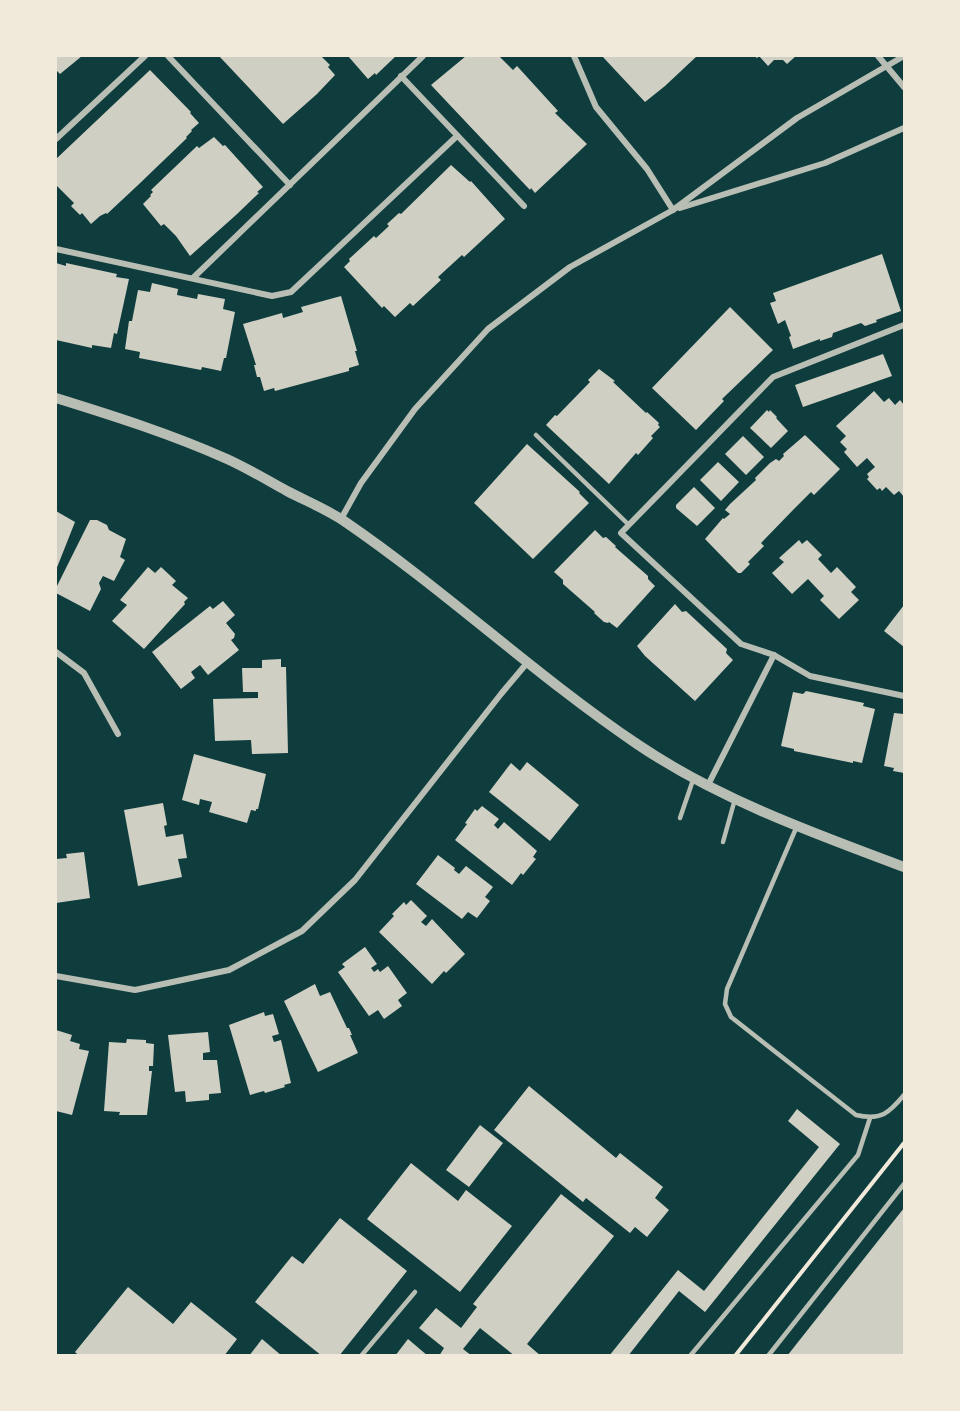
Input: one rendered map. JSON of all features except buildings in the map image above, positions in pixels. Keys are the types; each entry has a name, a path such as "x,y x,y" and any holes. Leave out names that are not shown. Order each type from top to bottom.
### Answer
{"street":[{"path":"56,139 145,56"},
{"path":"168,56 290,185"},
{"path":"193,278 423,56"},
{"path":"574,56 596,107 647,169 673,210"},
{"path":"878,56 904,87"},
{"path":"341,519 361,483 415,409 488,329 570,267 673,210 796,118 904,56"},
{"path":"401,76 524,206"},
{"path":"673,210 825,163 904,128"},
{"path":"56,249 272,296 291,292 457,136"},
{"path":"904,325 773,377 621,533 741,644 774,655 810,676 904,696"},
{"path":"56,398 135,422 228,459 341,519 435,587 527,663 638,744 735,798 797,826 904,867"},
{"path":"56,652 84,673 118,734"},
{"path":"708,785 774,655"},
{"path":"56,976 135,990 229,970 302,930 355,880 527,663"}],"lane":[{"path":"537,435 629,525"},
{"path":"680,818 694,777"},
{"path":"723,842 735,798"},
{"path":"797,826 727,989 725,1004 731,1017 856,1115 870,1118 883,1115 893,1108 904,1095"},
{"path":"690,1356 858,1155 870,1118"},
{"path":"768,1356 904,1184"},
{"path":"361,1356 415,1292"}],"path":[{"path":"735,1356 904,1143"}]}
